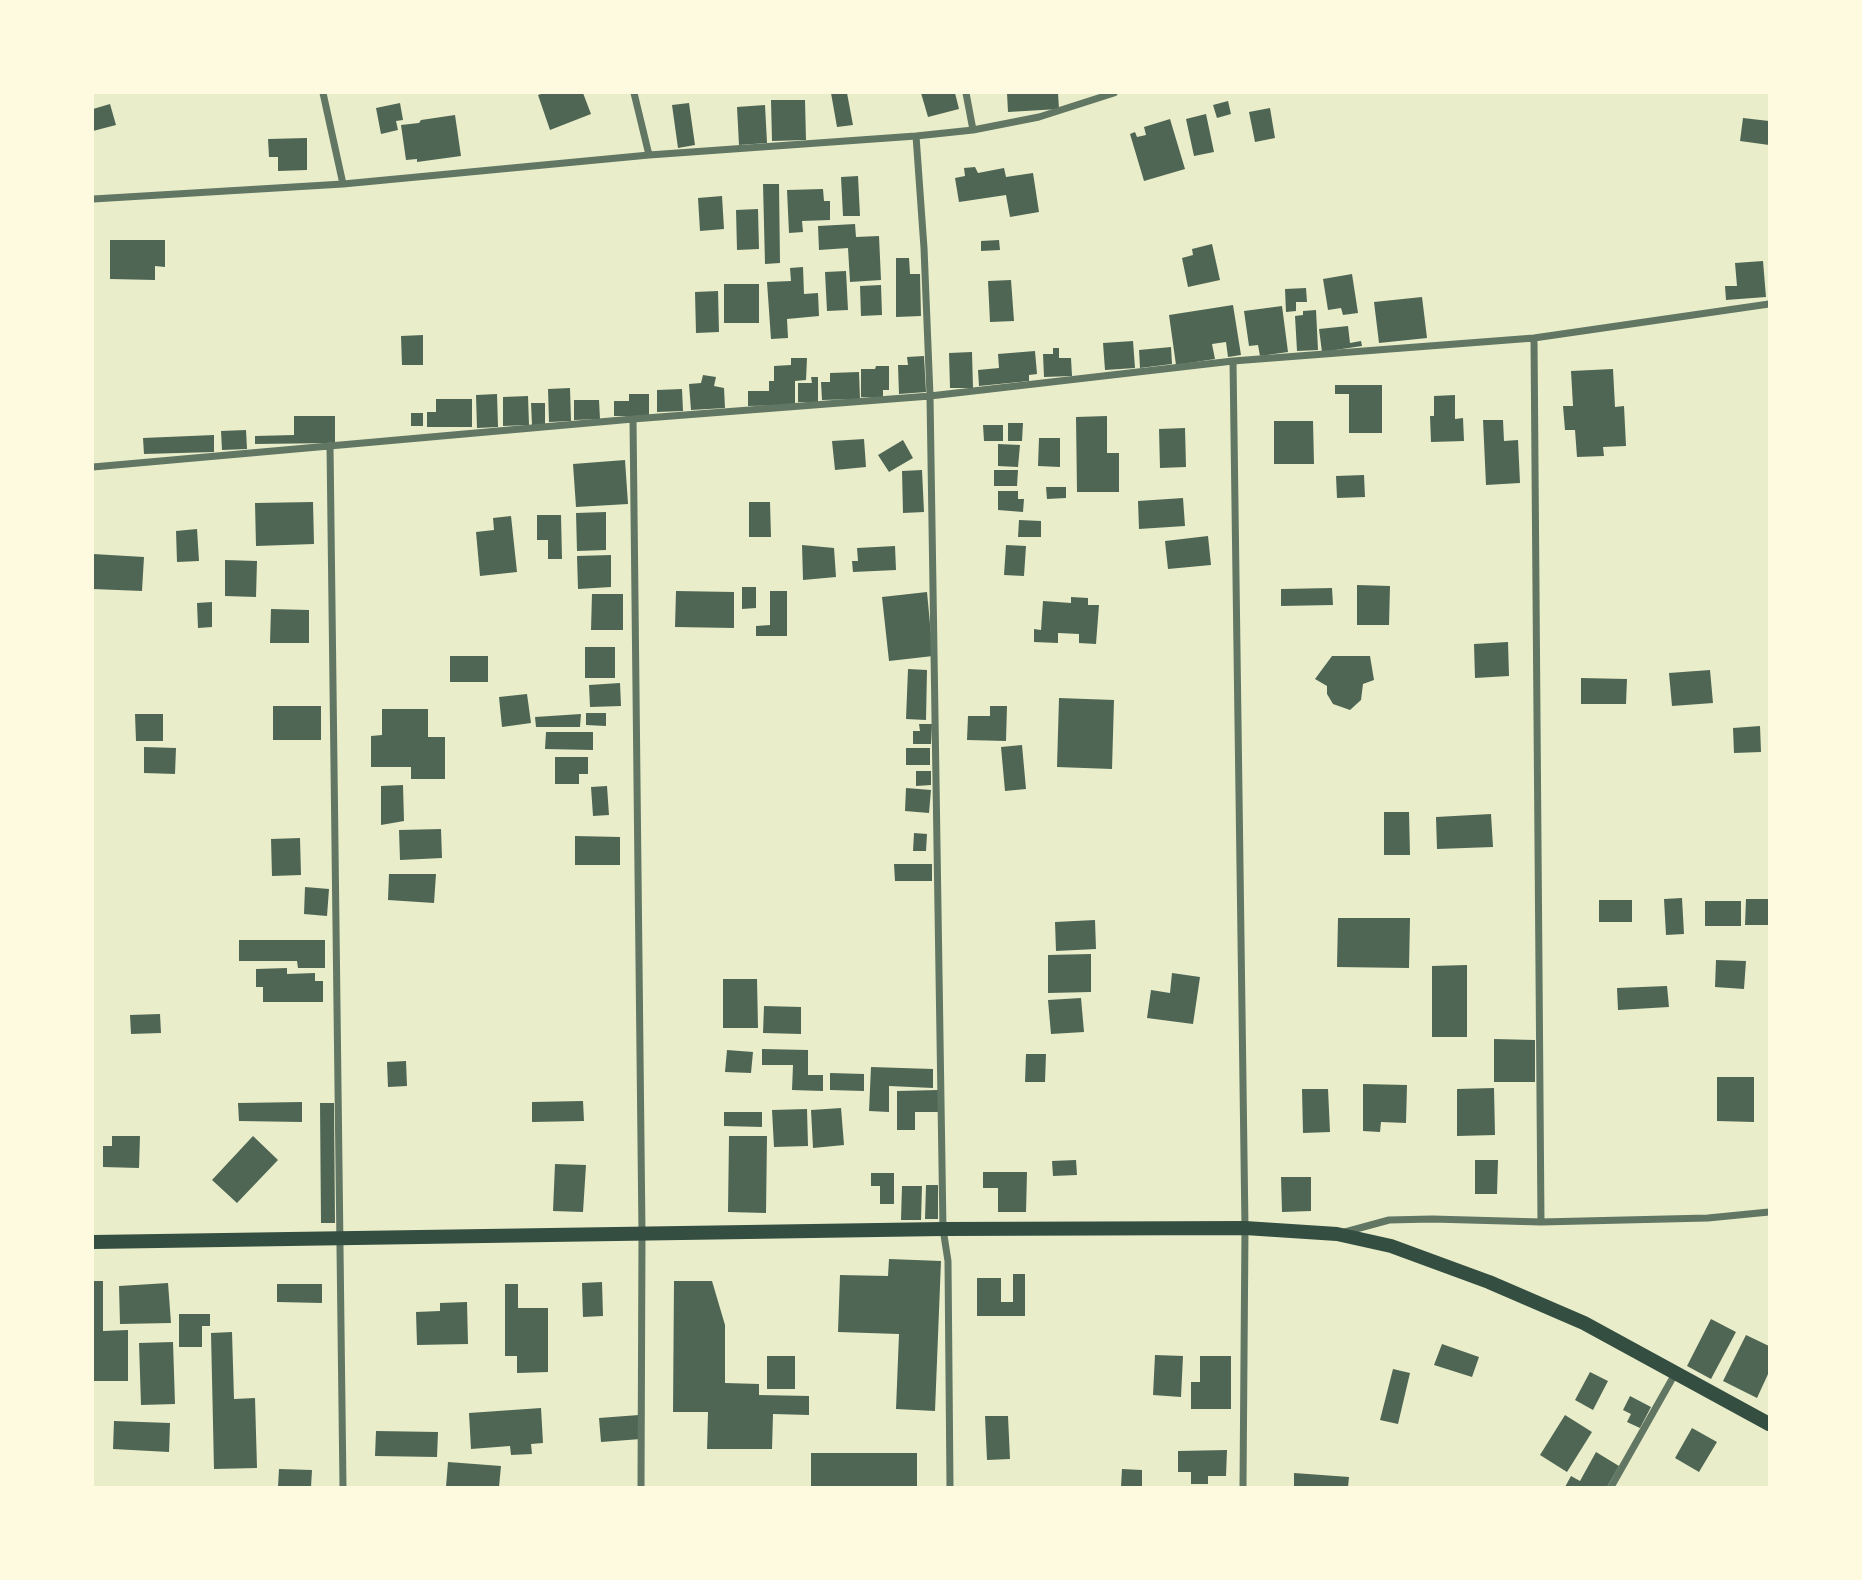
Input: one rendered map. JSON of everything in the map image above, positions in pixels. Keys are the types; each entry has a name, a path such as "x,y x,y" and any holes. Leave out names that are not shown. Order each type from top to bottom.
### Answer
{"main road":[{"path":"93,1242 943,1228 1245,1228 1337,1234 1391,1247 1489,1282 1584,1323 1769,1424"}],"street":[{"path":"323,93 343,184"},
{"path":"634,93 649,155"},
{"path":"966,93 973,130"},
{"path":"93,199 343,184 649,155 916,136 973,130 1039,117 1114,93"},
{"path":"916,136 930,396 943,1228 948,1261 950,1487"},
{"path":"93,467 633,419 930,396 1233,361 1534,338 1769,304"},
{"path":"1534,338 1541,1222"},
{"path":"1233,361 1245,1228 1244,1487"},
{"path":"633,419 642,1233 641,1487"},
{"path":"330,445 343,1487"},
{"path":"1337,1234 1389,1220 1541,1222 1708,1218 1769,1212"},
{"path":"1611,1487 1676,1372"}],"building":[{"path":"583,93 591,114 550,130 538,95"},
{"path":"831,93 847,93 853,125 837,127"},
{"path":"921,93 955,93 959,109 928,117"},
{"path":"1007,93 1058,93 1059,109 1008,112"},
{"path":"771,100 805,100 806,140 772,141"},
{"path":"1228,101 1231,114 1217,118 1213,105"},
{"path":"400,103 403,120 396,121 398,130 381,134 376,108"},
{"path":"689,103 695,145 678,148 672,105"},
{"path":"110,104 116,125 93,131 93,109"},
{"path":"765,105 767,143 739,145 737,107"},
{"path":"1270,108 1275,138 1255,142 1249,112"},
{"path":"1206,114 1214,152 1194,156 1186,119"},
{"path":"455,115 461,156 417,162 417,159 406,160 401,125"},
{"path":"1743,118 1769,121 1769,145 1740,141"},
{"path":"1170,119 1185,169 1144,181 1130,134 1135,132 1137,137 1146,135 1144,127"},
{"path":"307,138 307,170 278,171 278,157 269,157 268,139"},
{"path":"975,167 978,173 1004,168 1006,177 1033,173 1039,212 1010,217 1006,195 959,202 955,178 965,176 964,168"},
{"path":"858,176 860,216 843,216 841,177"},
{"path":"763,184 779,184 780,263 765,264"},
{"path":"823,189 824,201 830,201 830,220 802,221 803,232 789,233 787,190"},
{"path":"722,196 724,229 700,231 698,198"},
{"path":"758,209 759,249 737,250 736,210"},
{"path":"855,224 856,237 879,236 881,280 850,282 848,248 819,250 818,226"},
{"path":"110,240 165,240 165,267 155,266 155,280 110,279"},
{"path":"999,240 1000,250 981,251 981,241"},
{"path":"1212,244 1220,280 1188,287 1182,258 1193,255 1192,249"},
{"path":"896,258 909,258 910,274 920,274 921,316 896,317"},
{"path":"1763,261 1766,297 1726,300 1725,286 1737,286 1735,263"},
{"path":"803,267 804,294 818,293 819,316 787,319 788,338 771,339 767,282 791,281 790,268"},
{"path":"846,271 848,310 827,311 825,272"},
{"path":"1352,274 1358,313 1343,315 1341,308 1328,310 1323,279"},
{"path":"1011,280 1014,321 990,322 988,281"},
{"path":"724,284 759,284 759,323 724,323"},
{"path":"881,285 882,315 861,316 860,286"},
{"path":"1306,288 1307,302 1296,302 1296,311 1286,312 1285,289"},
{"path":"718,291 719,332 696,333 695,292"},
{"path":"1422,297 1427,338 1379,343 1374,302"},
{"path":"1233,305 1241,355 1228,357 1226,342 1212,344 1215,359 1176,365 1169,315"},
{"path":"1282,306 1288,352 1260,356 1258,345 1249,346 1244,311"},
{"path":"1316,310 1318,350 1297,351 1295,316 1303,315 1303,311"},
{"path":"1348,326 1350,343 1361,341 1362,346 1322,352 1319,329"},
{"path":"423,335 423,365 402,365 401,336"},
{"path":"1133,341 1135,368 1105,370 1103,343"},
{"path":"1171,347 1172,364 1140,368 1139,350"},
{"path":"1053,348 1059,348 1059,358 1071,358 1072,376 1044,377 1043,354 1053,354"},
{"path":"1035,351 1037,374 1029,375 1029,381 979,386 978,370 999,368 998,354"},
{"path":"972,352 973,388 950,388 949,353"},
{"path":"924,356 926,392 899,394 898,365 908,365 907,357"},
{"path":"791,358 807,358 806,380 795,381 795,405 748,406 748,391 769,391 769,381 774,381 774,366 791,365"},
{"path":"876,366 889,366 889,390 883,390 883,397 861,397 861,369 875,369"},
{"path":"1613,369 1615,407 1624,406 1626,446 1603,447 1604,456 1577,457 1575,430 1565,430 1563,406 1573,406 1571,371"},
{"path":"859,372 860,399 822,400 821,382 830,382 830,373"},
{"path":"703,375 716,377 714,386 724,388 725,408 691,410 689,384 701,383"},
{"path":"811,377 818,377 818,402 798,402 798,383 812,383"},
{"path":"1335,385 1382,385 1382,433 1349,433 1349,394 1335,394"},
{"path":"570,388 571,421 549,422 548,389"},
{"path":"682,389 683,411 657,412 657,390"},
{"path":"497,394 498,427 477,428 476,395"},
{"path":"629,394 649,394 649,416 614,416 614,401 629,401"},
{"path":"1455,395 1455,419 1463,418 1464,441 1431,442 1430,416 1434,416 1434,396"},
{"path":"528,396 529,425 503,426 503,397"},
{"path":"436,399 472,399 472,427 427,427 427,412 436,412"},
{"path":"574,400 599,400 600,419 574,420"},
{"path":"531,403 545,403 545,425 532,425"},
{"path":"411,413 423,413 423,426 411,426"},
{"path":"294,416 335,416 335,443 255,444 255,436 294,435"},
{"path":"1107,416 1107,453 1119,453 1119,492 1077,492 1076,417"},
{"path":"1483,420 1503,420 1504,441 1518,440 1520,483 1486,485"},
{"path":"1274,421 1313,421 1314,464 1274,464"},
{"path":"1008,423 1023,423 1022,441 1008,441"},
{"path":"983,425 1003,425 1003,441 984,441"},
{"path":"1185,428 1186,467 1160,468 1159,429"},
{"path":"246,430 247,449 222,450 221,431"},
{"path":"214,435 214,452 144,454 143,438"},
{"path":"1039,438 1060,438 1060,467 1038,466"},
{"path":"864,439 866,467 835,470 832,441"},
{"path":"903,440 913,458 889,472 878,455"},
{"path":"998,444 1020,445 1018,467 998,466"},
{"path":"625,460 628,504 576,507 573,464"},
{"path":"922,470 924,512 903,513 902,471"},
{"path":"994,470 1018,470 1017,486 994,486"},
{"path":"1364,475 1365,497 1337,498 1336,476"},
{"path":"1046,487 1066,487 1066,498 1047,499"},
{"path":"998,491 1018,491 1018,499 1024,499 1023,512 998,510"},
{"path":"1183,498 1185,526 1139,529 1138,501"},
{"path":"313,502 314,544 256,546 255,503"},
{"path":"749,502 770,502 771,537 749,537"},
{"path":"606,512 606,550 577,551 576,513"},
{"path":"537,515 561,515 562,559 548,559 548,540 537,540"},
{"path":"511,516 517,572 480,576 476,532 494,530 493,518"},
{"path":"1019,520 1041,521 1041,537 1018,537"},
{"path":"197,529 199,561 177,562 176,531"},
{"path":"1208,536 1211,565 1168,569 1165,541"},
{"path":"802,545 834,548 836,577 803,580"},
{"path":"1006,545 1026,546 1024,576 1004,575"},
{"path":"895,546 896,570 853,572 852,561 858,561 857,548"},
{"path":"93,554 144,557 142,591 93,589"},
{"path":"611,555 611,587 578,589 577,556"},
{"path":"225,560 257,561 256,597 225,596"},
{"path":"1357,585 1390,586 1389,625 1357,625"},
{"path":"742,587 756,587 756,608 742,609"},
{"path":"1332,588 1333,605 1281,606 1281,589"},
{"path":"676,591 734,592 734,628 675,627"},
{"path":"770,591 787,591 787,636 756,636 756,626 770,625"},
{"path":"927,592 933,656 889,661 882,597"},
{"path":"592,594 623,594 623,630 591,630"},
{"path":"1071,597 1088,598 1088,605 1099,605 1096,644 1079,643 1079,634 1058,633 1058,643 1034,642 1034,629 1041,630 1043,601 1071,603"},
{"path":"212,602 212,627 198,628 197,603"},
{"path":"271,609 309,610 309,643 270,643"},
{"path":"1508,642 1509,676 1475,678 1474,644"},
{"path":"585,647 615,647 615,678 585,678"},
{"path":"450,656 488,656 488,682 450,682"},
{"path":"1332,656 1370,656 1374,680 1363,684 1361,700 1350,710 1333,704 1327,694 1327,686 1315,679"},
{"path":"908,669 927,670 926,720 906,719"},
{"path":"1710,670 1713,703 1672,706 1669,673"},
{"path":"1581,678 1627,679 1626,704 1581,704"},
{"path":"620,683 621,706 590,707 589,685"},
{"path":"527,694 531,723 502,727 499,697"},
{"path":"1059,698 1114,700 1112,769 1057,767"},
{"path":"273,706 321,706 321,740 273,740"},
{"path":"990,706 1007,706 1006,741 967,740 968,716 990,716"},
{"path":"382,709 428,709 428,737 445,737 445,779 411,779 411,767 371,767 371,736 382,735"},
{"path":"586,713 606,713 606,726 586,725"},
{"path":"135,714 163,714 163,741 136,741"},
{"path":"581,714 580,727 536,727 535,717"},
{"path":"919,724 932,724 931,744 913,744 913,731 920,731"},
{"path":"1760,726 1761,752 1734,753 1733,728"},
{"path":"546,732 593,732 593,750 545,749"},
{"path":"1022,745 1026,789 1005,791 1001,747"},
{"path":"144,747 176,748 175,774 144,773"},
{"path":"906,748 930,748 930,765 906,765"},
{"path":"555,757 588,757 588,774 579,774 579,784 555,784"},
{"path":"916,771 931,771 931,785 916,786"},
{"path":"403,785 404,821 381,825 381,786"},
{"path":"607,786 609,815 593,816 591,787"},
{"path":"906,788 931,790 929,813 905,811"},
{"path":"1384,812 1409,812 1410,855 1384,855"},
{"path":"1491,814 1493,847 1437,849 1436,817"},
{"path":"441,829 442,858 400,860 399,830"},
{"path":"914,833 927,834 926,851 913,851"},
{"path":"575,836 620,837 620,865 575,865"},
{"path":"300,838 301,875 272,876 271,839"},
{"path":"894,864 932,864 932,881 895,881"},
{"path":"389,874 436,874 434,903 388,900"},
{"path":"305,887 329,889 327,916 304,914"},
{"path":"1682,898 1684,934 1666,935 1664,899"},
{"path":"1746,899 1769,899 1769,925 1745,925"},
{"path":"1599,900 1632,900 1632,922 1599,922"},
{"path":"1705,901 1741,901 1741,926 1705,926"},
{"path":"1338,918 1410,918 1409,968 1337,967"},
{"path":"1095,920 1096,949 1056,951 1055,922"},
{"path":"239,940 325,940 325,968 298,968 297,961 239,961"},
{"path":"1091,954 1091,992 1048,993 1048,955"},
{"path":"1716,960 1746,961 1744,989 1715,987"},
{"path":"1467,965 1467,1037 1432,1037 1432,966"},
{"path":"287,968 287,974 315,973 315,981 323,981 323,1002 263,1002 263,987 256,987 256,969"},
{"path":"1172,973 1200,977 1193,1024 1147,1018 1151,990 1170,993"},
{"path":"723,979 757,979 758,1028 723,1028"},
{"path":"1667,986 1669,1007 1618,1010 1617,988"},
{"path":"1081,998 1084,1032 1051,1034 1048,1000"},
{"path":"764,1006 801,1007 801,1034 763,1033"},
{"path":"160,1014 161,1033 131,1034 130,1015"},
{"path":"1494,1039 1535,1040 1535,1082 1494,1082"},
{"path":"762,1049 808,1050 808,1075 823,1075 823,1091 792,1090 793,1065 762,1065"},
{"path":"727,1050 753,1052 751,1073 725,1072"},
{"path":"1026,1054 1046,1054 1045,1082 1025,1082"},
{"path":"406,1061 407,1086 388,1087 387,1062"},
{"path":"871,1067 933,1069 933,1088 889,1086 889,1112 869,1111"},
{"path":"830,1073 864,1074 864,1091 830,1090"},
{"path":"1717,1077 1754,1077 1754,1122 1717,1121"},
{"path":"1363,1084 1407,1085 1406,1123 1381,1122 1380,1132 1363,1131"},
{"path":"1494,1088 1495,1135 1457,1136 1457,1089"},
{"path":"1302,1089 1328,1089 1330,1132 1303,1133"},
{"path":"938,1090 938,1112 915,1112 915,1130 897,1130 897,1091"},
{"path":"583,1101 584,1121 532,1122 532,1102"},
{"path":"302,1102 302,1122 239,1121 238,1103"},
{"path":"320,1103 334,1103 335,1223 321,1223"},
{"path":"841,1108 844,1145 813,1148 811,1110"},
{"path":"807,1109 808,1146 774,1147 772,1110"},
{"path":"724,1112 762,1112 762,1127 724,1126"},
{"path":"112,1136 140,1136 139,1168 103,1167 103,1146 112,1146"},
{"path":"253,1136 278,1160 237,1203 212,1180"},
{"path":"729,1136 767,1136 766,1213 728,1212"},
{"path":"1076,1160 1077,1175 1053,1176 1052,1161"},
{"path":"1475,1160 1498,1160 1497,1194 1475,1194"},
{"path":"555,1164 586,1165 583,1212 553,1211"},
{"path":"983,1172 1027,1172 1026,1212 998,1212 998,1188 983,1188"},
{"path":"871,1173 894,1173 894,1204 880,1204 880,1186 871,1186"},
{"path":"1281,1177 1311,1177 1311,1211 1282,1212"},
{"path":"926,1185 938,1185 938,1219 925,1219"},
{"path":"902,1186 922,1186 921,1220 901,1220"},
{"path":"889,1259 941,1261 935,1411 896,1409 899,1334 838,1332 840,1275 888,1276"},
{"path":"1013,1274 1025,1274 1025,1316 977,1316 977,1278 1001,1278 1001,1302 1013,1302"},
{"path":"93,1281 103,1281 103,1331 128,1330 128,1381 93,1381"},
{"path":"674,1281 712,1281 725,1325 725,1383 759,1384 759,1395 809,1396 809,1415 773,1414 772,1449 707,1449 708,1412 673,1412"},
{"path":"602,1282 603,1316 583,1317 582,1283"},
{"path":"168,1283 171,1323 120,1324 119,1286"},
{"path":"277,1284 322,1284 322,1303 277,1302"},
{"path":"505,1284 518,1284 518,1308 548,1308 548,1372 517,1373 517,1356 505,1356"},
{"path":"467,1302 468,1344 417,1345 416,1312 440,1311 440,1303"},
{"path":"179,1314 210,1314 210,1326 202,1326 202,1347 179,1347"},
{"path":"1711,1319 1736,1332 1711,1379 1687,1366"},
{"path":"232,1332 234,1399 255,1398 257,1468 214,1469 211,1333"},
{"path":"1746,1335 1769,1346 1769,1372 1757,1398 1723,1381"},
{"path":"173,1342 175,1404 141,1405 139,1343"},
{"path":"1442,1344 1479,1357 1472,1377 1434,1365"},
{"path":"1155,1355 1183,1356 1181,1397 1153,1395"},
{"path":"767,1356 795,1356 795,1389 767,1389"},
{"path":"1200,1356 1231,1356 1231,1409 1191,1409 1191,1382 1200,1382"},
{"path":"1393,1369 1410,1373 1398,1424 1380,1420"},
{"path":"1590,1372 1608,1381 1593,1410 1575,1400"},
{"path":"1630,1396 1651,1407 1640,1428 1627,1422 1631,1414 1623,1410"},
{"path":"541,1408 543,1443 531,1444 532,1454 511,1455 510,1446 471,1449 469,1413"},
{"path":"639,1415 641,1439 601,1442 599,1418"},
{"path":"1565,1415 1592,1432 1567,1472 1540,1455"},
{"path":"985,1416 1008,1416 1010,1459 987,1460"},
{"path":"114,1421 170,1423 169,1452 113,1449"},
{"path":"1692,1428 1717,1442 1699,1472 1675,1458"},
{"path":"376,1431 438,1432 437,1457 375,1456"},
{"path":"1227,1450 1226,1476 1208,1476 1208,1484 1191,1484 1191,1472 1178,1472 1178,1451"},
{"path":"1596,1452 1619,1466 1607,1487 1565,1487 1571,1476 1580,1481"},
{"path":"811,1453 917,1453 917,1487 811,1487"},
{"path":"448,1462 501,1466 499,1487 446,1487"},
{"path":"279,1469 312,1470 311,1487 278,1487"},
{"path":"1122,1469 1142,1470 1142,1487 1121,1487"},
{"path":"1294,1473 1349,1477 1348,1487 1294,1487"}]}
